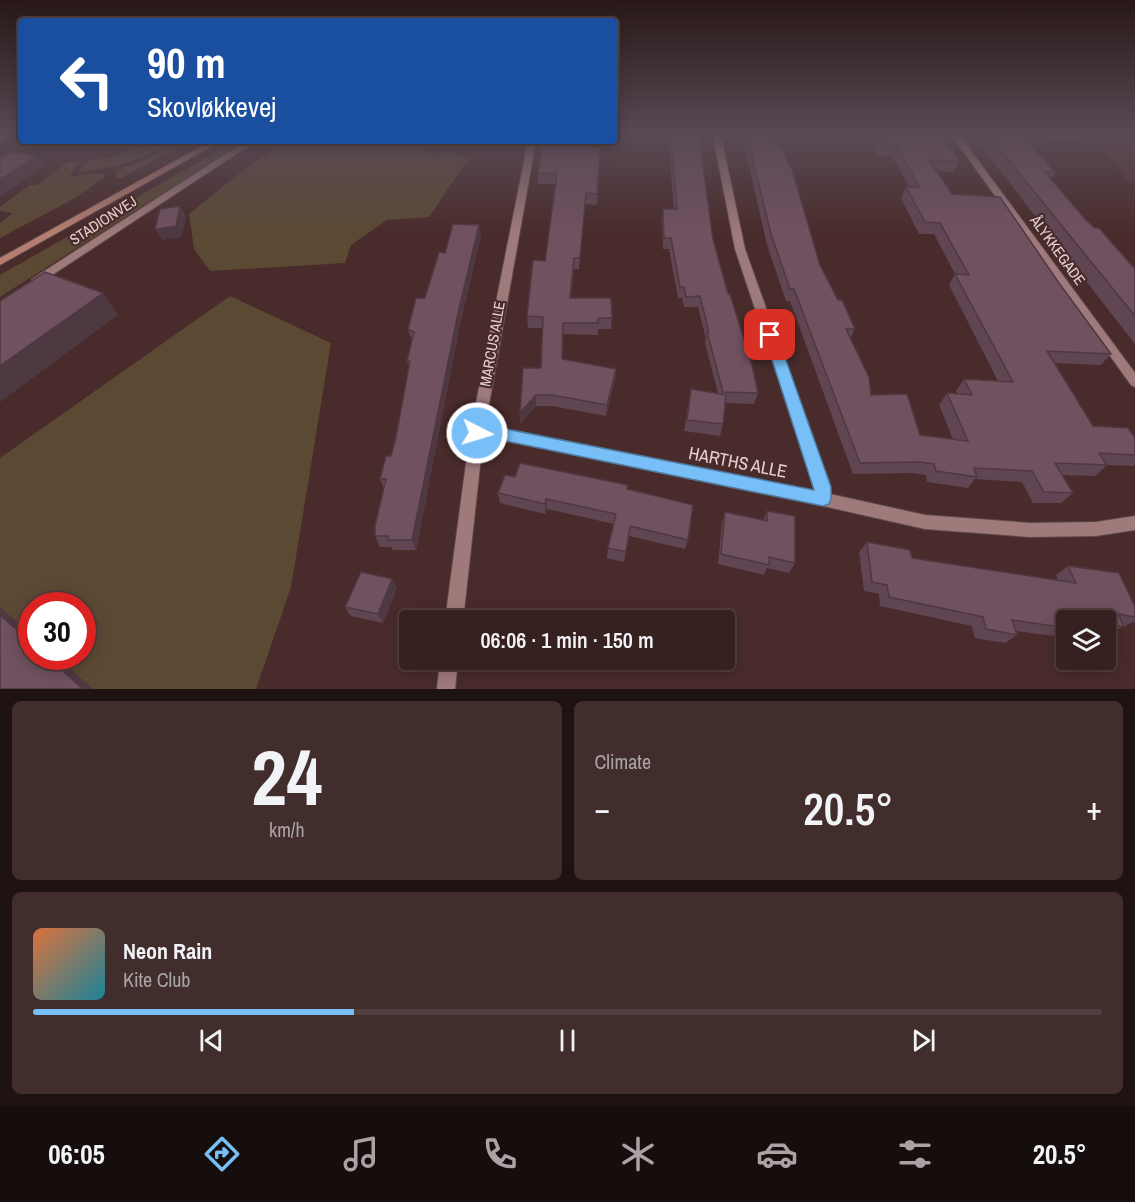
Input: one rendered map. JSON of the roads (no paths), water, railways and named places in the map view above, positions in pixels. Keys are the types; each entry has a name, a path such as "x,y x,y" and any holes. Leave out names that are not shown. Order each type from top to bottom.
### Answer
{"main road":[{"path":"0,262 168,168"},
{"path":"0,256 56,230"}],"street":[{"name":"STADIONVEJ","path":"29,286 210,168"},
{"name":"MARCUS ALLE","path":"455,610 477,433 526,168"},
{"path":"724,168 740,249 823,487 823,499"},
{"name":"ÅLYKKEGADE","path":"979,168 1135,382"},
{"name":"HARTHS ALLE","path":"477,433 496,433 926,522 1030,530 1096,529 1135,523"},
{"path":"446,689 448,670"}]}
